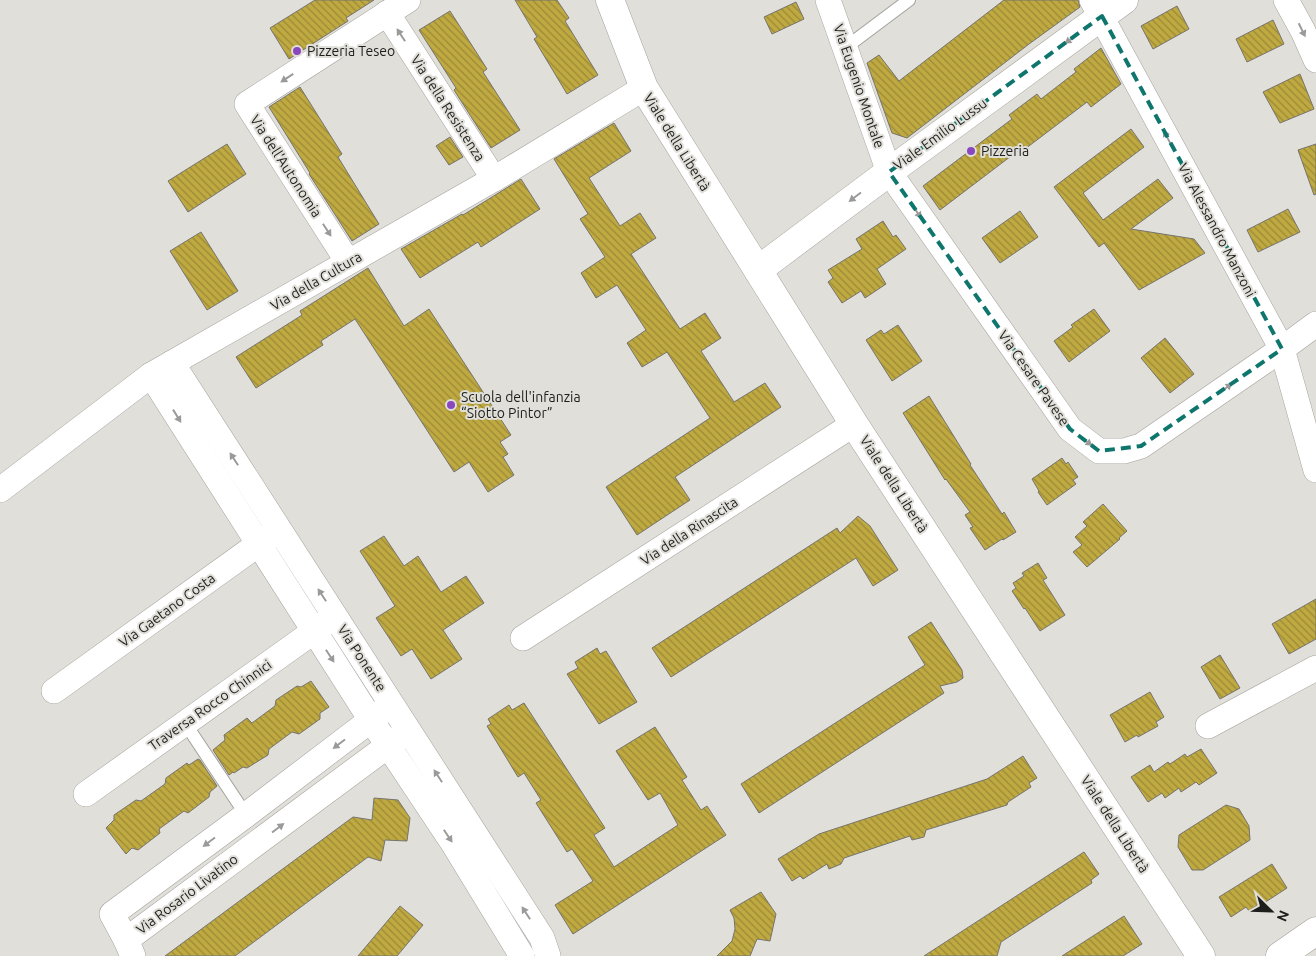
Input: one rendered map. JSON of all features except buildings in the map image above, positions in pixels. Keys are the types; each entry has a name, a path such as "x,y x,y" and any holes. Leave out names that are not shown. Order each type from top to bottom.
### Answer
{"street":[{"name":"Via dell'Autonomia","path":"348,262 247,104 408,0"},
{"name":"Viale della Libertà","path":"610,0 644,88 854,424 1201,956"},
{"name":"Via Eugenio Montale","path":"828,0 889,172"},
{"name":"Viale Emilio Lussu","path":"758,270 889,172 1097,8 1124,0"},
{"path":"1286,0 1316,60"},
{"name":"Via Alessandro Manzoni","path":"1097,8 1282,349 1316,470"},
{"name":"Via della Resistenza","path":"387,13 494,179"},
{"name":"Via della Cultura","path":"0,490 162,369 494,179 644,88"},
{"name":"Via Cesare Pavese","path":"889,172 1070,429 1099,451 1124,451 1141,446 1316,324"},
{"name":"Via Ponente","path":"162,369 280,530 542,938 548,956"},
{"name":"Via Ponente","path":"162,369 259,544 452,843 522,956"},
{"name":"Via della Rinascita","path":"524,638 854,424"},
{"name":"Via Gaetano Costa","path":"54,691 280,530"},
{"name":"Traversa Rocco Chinnici","path":"86,794 335,617"},
{"path":"1208,726 1316,668"},
{"name":"Via Rosario Livatino","path":"392,704 112,914 130,948 409,730"},
{"path":"1280,956 1316,932"}],"lane":[{"path":"845,48 909,0"},
{"path":"186,723 246,815"}],"highlighted area":[{"path":"1102,16 1282,349 1141,446 1099,451 1070,429 889,172"}],"place":[{"name":"Pizzeria Teseo","path":"297,51"},
{"name":"Pizzeria","path":"971,151"},
{"name":"Scuola dell'infanzia “Siotto Pintor”","path":"451,405"}]}
